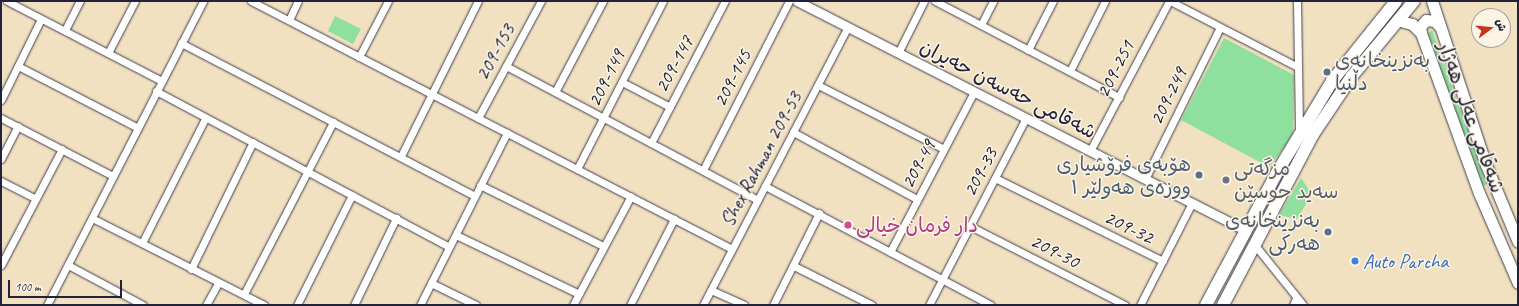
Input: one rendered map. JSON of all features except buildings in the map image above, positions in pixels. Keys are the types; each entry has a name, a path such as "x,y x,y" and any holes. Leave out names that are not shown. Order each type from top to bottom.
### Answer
{"main road":[{"path":"1206,305 1245,230 1299,135 1345,63 1396,1"},
{"path":"1222,305 1312,136 1352,76 1414,1"},
{"name":"شەقامی عەلی هەژار","path":"1432,1 1486,165 1518,242"},
{"name":"شەقامی عەلی هەژار","path":"1397,20 1412,24 1421,33 1479,193 1518,283"},
{"path":"1421,33 1420,27 1426,20 1435,21 1439,26"}],"street":[{"path":"7,1 162,80"},
{"path":"65,30 80,1"},
{"path":"108,53 135,1"},
{"path":"47,305 203,1"},
{"path":"251,1 732,249"},
{"path":"288,20 298,1"},
{"path":"359,57 388,1"},
{"path":"402,156 478,1"},
{"name":"209-153","path":"478,118 541,1"},
{"path":"555,92 603,1"},
{"name":"209-149","path":"577,169 605,117 663,1"},
{"name":"209-147","path":"651,143 726,1"},
{"name":"209-145","path":"703,170 789,1"},
{"name":"شەقامی حەسەن حەیران","path":"797,1 847,28 898,52 1245,230"},
{"path":"898,52 924,1"},
{"path":"935,1 1119,97"},
{"path":"981,25 993,1"},
{"path":"1028,50 1053,1"},
{"path":"1070,71 1104,1"},
{"path":"1169,1 1298,67"},
{"name":"209-251","path":"1090,151 1169,1"},
{"path":"1297,1 1299,135"},
{"path":"1,100 41,19"},
{"name":"209-249","path":"1145,179 1220,27"},
{"name":"Shex Rahman 209-53","path":"703,305 847,28"},
{"path":"181,43 402,156 475,196"},
{"path":"18,66 138,128"},
{"path":"506,66 605,117 758,200"},
{"path":"622,82 670,107"},
{"path":"818,85 944,149"},
{"path":"156,91 306,169 449,247"},
{"name":"209-49","path":"890,252 974,92"},
{"path":"1,118 113,176"},
{"path":"142,243 206,118"},
{"name":"209-33","path":"929,305 1026,118"},
{"path":"244,294 306,169 333,122"},
{"path":"1,159 18,126"},
{"path":"793,132 918,199"},
{"path":"420,305 507,133"},
{"path":"191,269 253,142"},
{"path":"1,265 62,149"},
{"name":"209-32","path":"995,178 1162,261"},
{"path":"1,181 35,198"},
{"path":"480,185 603,246"},
{"path":"765,186 819,213 991,305"},
{"path":"297,305 352,195"},
{"path":"572,305 631,196"},
{"path":"1140,305 1192,203"},
{"path":"772,305 794,266 819,213"},
{"path":"92,218 264,305"},
{"path":"354,305 396,218"},
{"path":"630,305 674,219"},
{"name":"209-30","path":"970,226 1125,305"},
{"path":"456,235 579,294"},
{"path":"1254,244 1302,305"},
{"path":"68,265 144,305"},
{"path":"794,266 872,305"},
{"path":"206,305 218,283"},
{"path":"431,283 476,305"},
{"path":"711,290 744,305"},
{"path":"1293,305 1296,298"}],"green space":[{"path":"335,16 361,29 353,44 328,31"},
{"path":"1432,30 1487,184 1483,186 1428,33"},
{"path":"1224,38 1294,75 1293,136 1269,167 1181,120"},
{"path":"1301,178 1312,194 1297,219 1279,215"}],"place":[{"name":"بەنزینخانەی دڵنیا","path":"1327,72"},
{"name":"هۆبەی فرۆشیاری ووزەی هەولێر ١","path":"1199,175"},
{"name":"مزگەتی سەید حوسێن","path":"1226,180"},
{"name":"دار فرمان خیالی","path":"848,225"},
{"name":"بەنزینخانەی هەرکی","path":"1328,232"},
{"name":"Auto Parcha","path":"1355,261"}]}
